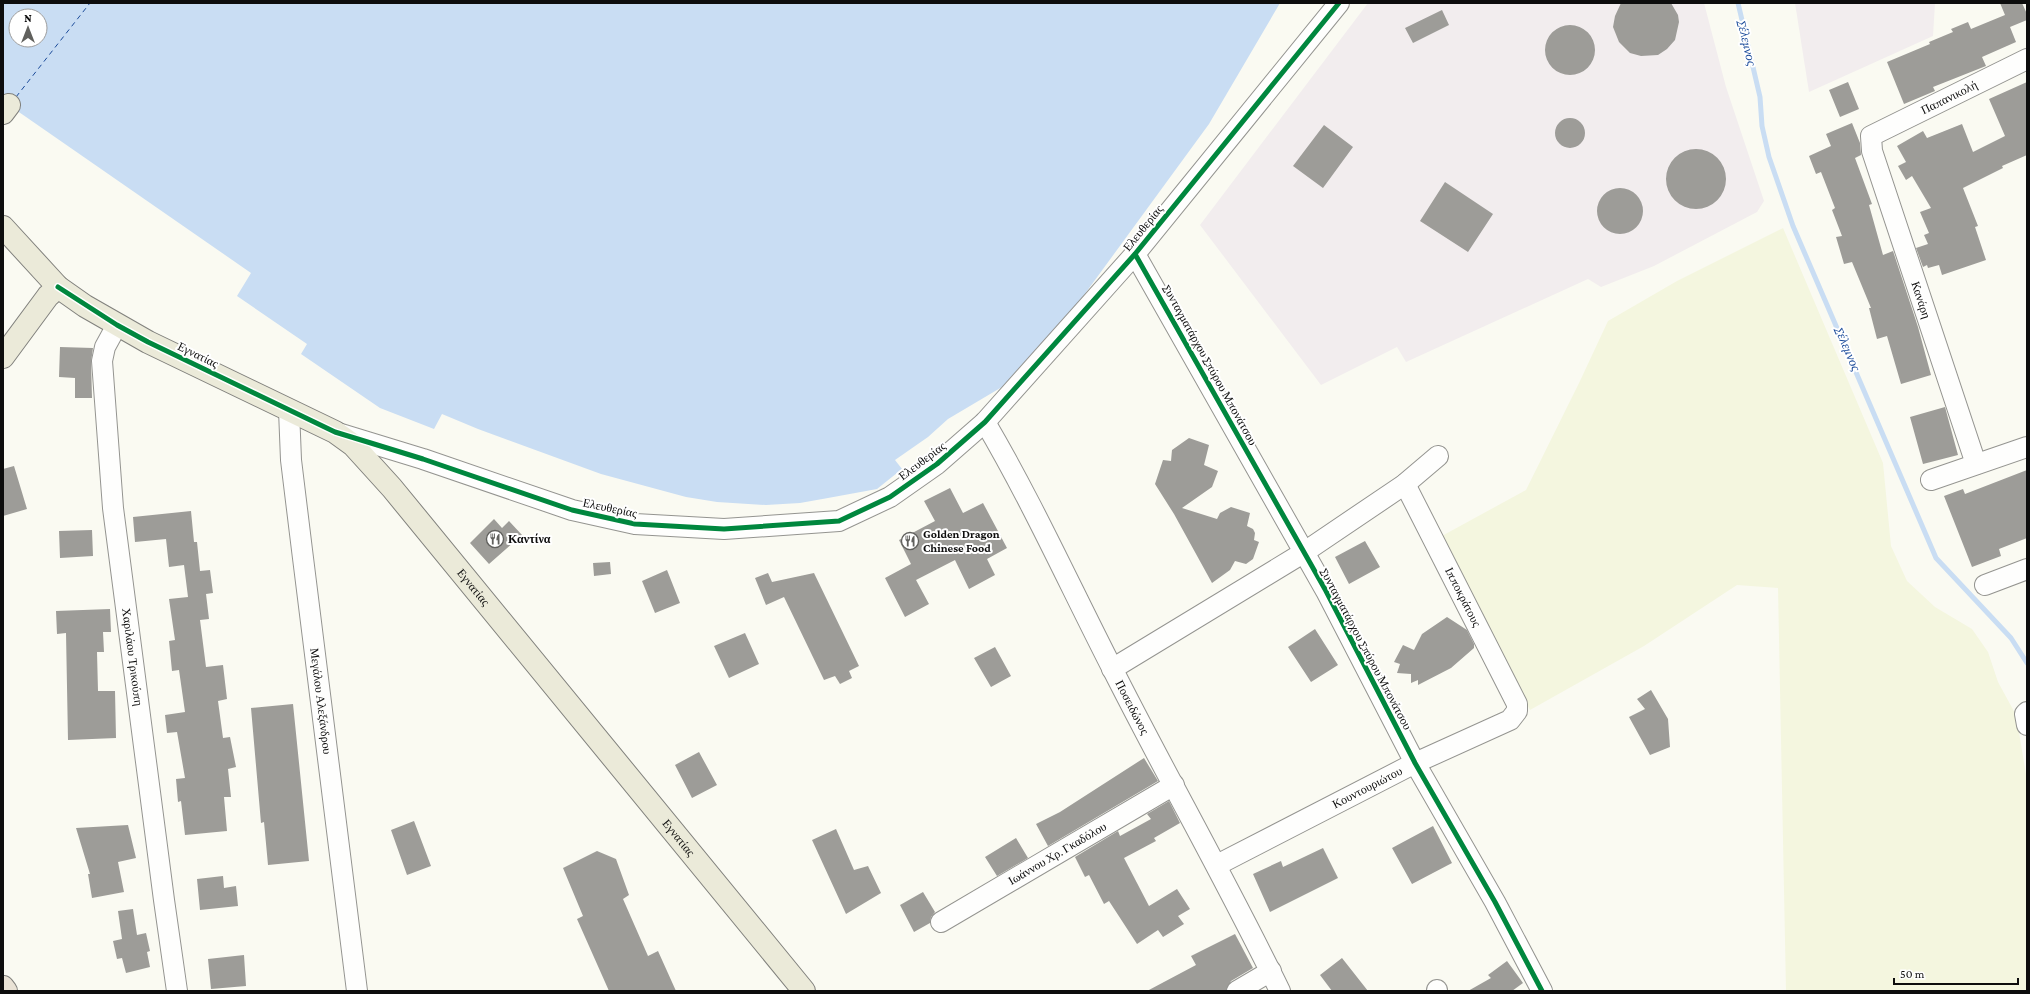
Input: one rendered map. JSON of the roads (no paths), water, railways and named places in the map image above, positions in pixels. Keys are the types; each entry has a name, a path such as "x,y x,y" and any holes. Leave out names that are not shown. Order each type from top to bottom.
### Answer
{"highway":[{"path":"3,987 6,991"}],"main road":[{"name":"Εγνατίας","path":"3,227 58,287 117,325 335,432 353,445 392,488 804,991"},
{"path":"3,357 48,296 58,287"}],"street":[{"name":"Ελευθερίας","path":"335,432 423,459 572,510 635,524 724,529 839,521 890,497 937,464 985,422 1135,254 1339,3"},
{"name":"Παπανικολή","path":"1871,136 2027,59"},
{"name":"Κανάρη","path":"1871,136 1872,151 1976,464"},
{"name":"Συνταγματάρχου Σπύρου Μπονάτσου","path":"1135,254 1303,553 1326,591 1415,763 1495,902 1542,991"},
{"name":"Χαριλάου Τρικούπη","path":"117,325 105,347 102,361 113,508 177,991"},
{"name":"Μεγάλου Αλεξάνδρου","path":"289,410 289,433 300,535 357,991"},
{"name":"Ποσειδώνος","path":"985,422 1014,472 1112,669 1217,865 1280,991"},
{"path":"1931,480 2027,447"},
{"path":"1112,669 1303,553 1405,484 1438,456"},
{"name":"Ιπποκράτους","path":"1405,484 1517,704 1517,711"},
{"path":"1985,585 2027,569"},
{"name":"Κουντουριώτου","path":"1217,865 1415,763 1510,720 1517,711"},
{"path":"2027,712 2025,714 2027,725"},
{"name":"Ιωάννου Χρ. Γκαδόλου","path":"941,922 1174,785"},
{"path":"1237,991 1271,971"}],"water":[{"path":"3,3 1280,3 1209,124 1057,332 1019,377 948,419 928,437 895,460 902,469 877,489 800,503 766,505 717,502 686,497 601,474 478,429 442,414 434,429 380,408 301,354 307,344 237,296 251,273 3,101"}],"waterway":[{"name":"Σέλεμνος","path":"1738,3 1760,97 1762,126 1769,157 1793,226 1936,558 2011,638 2027,663"}],"place":[{"name":"Καντίνα","path":"495,539"},
{"name":"Golden Dragon Chinese Food","path":"910,541"}]}
